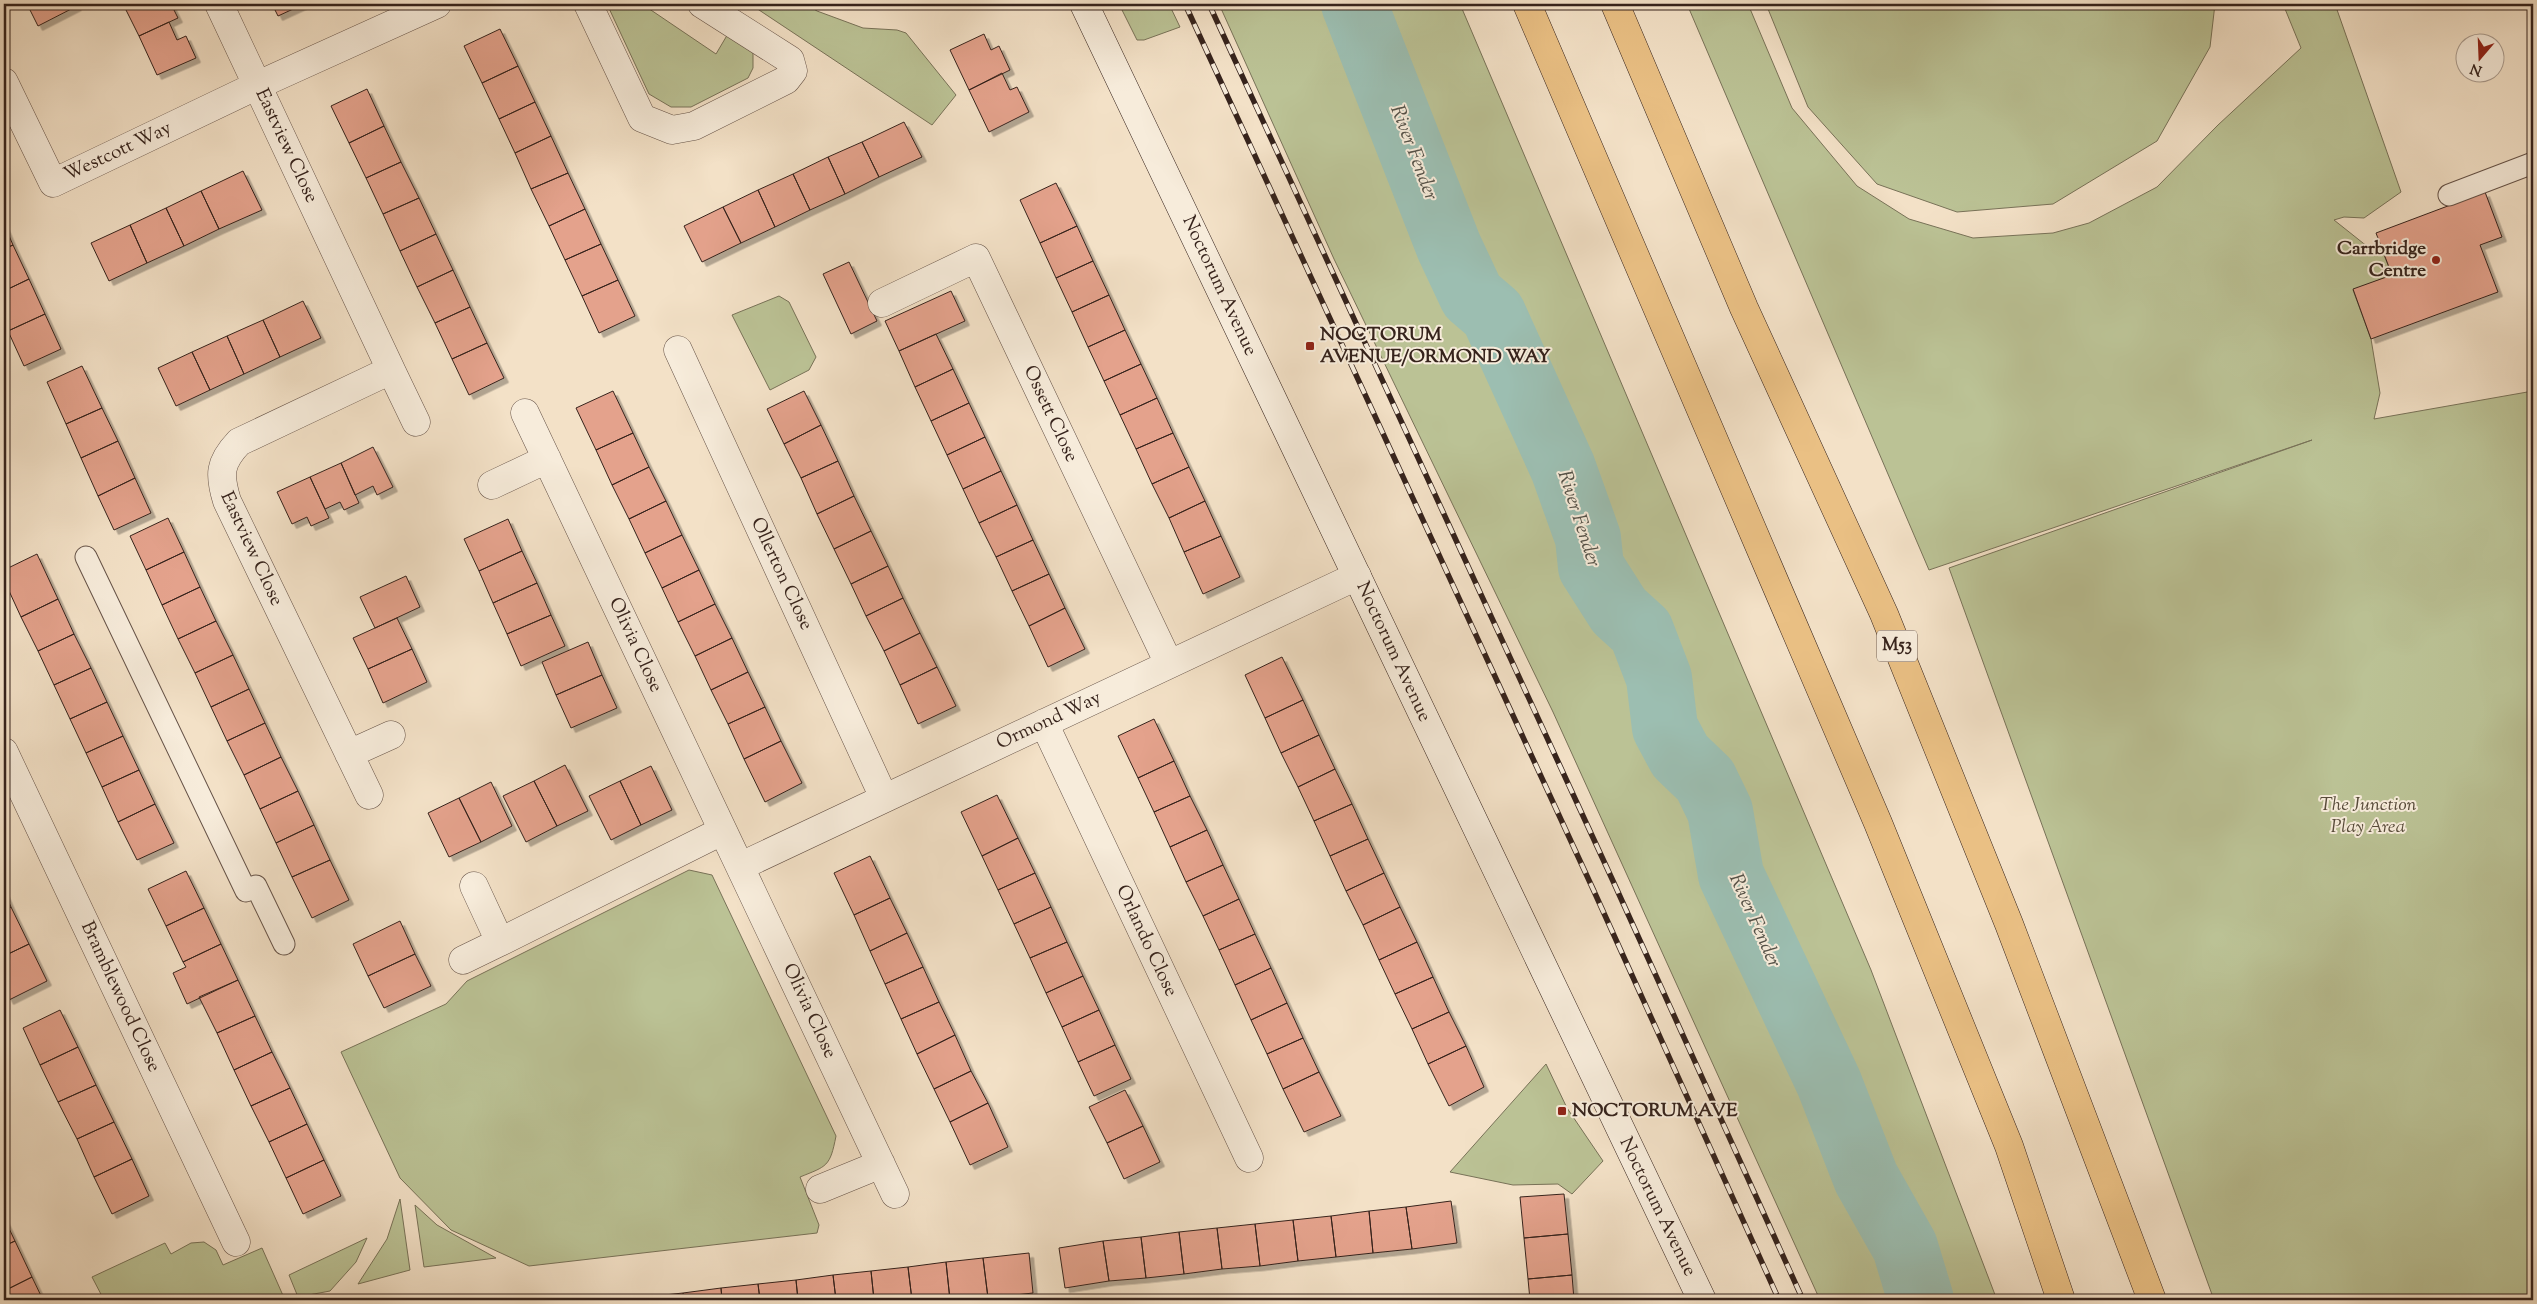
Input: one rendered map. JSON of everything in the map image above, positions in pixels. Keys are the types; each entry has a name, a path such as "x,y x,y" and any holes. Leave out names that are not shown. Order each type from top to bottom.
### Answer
{"highway":[{"path":"1527,4 1878,823 2009,1146 2062,1300"},
{"name":"M53","path":"1615,4 1744,308 1884,614 2009,924 2152,1300"}],"street":[{"name":"Eastview Close","path":"219,4 416,422"},
{"path":"258,85 437,4"},
{"path":"588,4 642,118 672,130 694,126 786,80 793,71 790,60 702,4"},
{"name":"Noctorum Avenue","path":"1084,4 1702,1300"},
{"name":"Westcott Way","path":"4,82 53,183 258,85"},
{"name":"Ossett Close","path":"882,303 976,258 1169,664"},
{"name":"Ollerton Close","path":"678,350 884,798"},
{"name":"Eastview Close","path":"369,796 231,510 220,481 222,466 229,453 239,442 391,370"},
{"name":"Olivia Close","path":"525,413 895,1194"},
{"path":"492,485 547,459"},
{"name":"Ormond Way","path":"741,866 1357,576"},
{"name":"Orlando Close","path":"1044,723 1249,1158"},
{"path":"349,754 392,735"},
{"name":"Bramblewood Close","path":"4,752 236,1242"},
{"path":"463,960 722,831"},
{"path":"474,886 500,942"},
{"path":"820,1189 881,1164"}],"lane":[{"path":"2449,195 2533,163"},
{"path":"86,557 246,891 256,886 284,944"}],"green space":[{"path":"607,4 642,4 716,54 729,32 753,52 753,68 748,78 691,107 671,107 649,94"},
{"path":"750,4 806,4 817,11 863,28 897,30 906,33 956,95 932,125"},
{"path":"1119,4 1169,4 1180,27 1144,40 1137,40"},
{"path":"1219,4 1460,4 1871,970 1997,1300 1820,1300 1553,712 1334,259"},
{"name":"The Junction Play Area","path":"1687,4 1748,4 1792,108 1857,186 1909,219 1973,238 2053,233 2089,223 2157,187 2218,125 2301,48 2283,4 2335,4 2401,192 2364,218 2344,217 2334,220 2368,247 2380,245 2392,275 2353,290 2371,339 2380,393 2374,419 2533,391 2533,1300 2214,1300 1949,568 2312,440 1929,570"},
{"path":"1766,4 2215,4 2210,47 2157,141 2053,204 1957,212 1877,184 1808,107"},
{"path":"779,296 789,302 816,357 809,370 770,390 732,315"},
{"path":"689,870 712,875 836,1136 832,1154 826,1164 800,1177 819,1225 817,1233 529,1266 451,1230 400,1178 341,1052 446,1004 467,981"},
{"path":"1546,1064 1567,1108 1603,1161 1572,1194 1558,1184 1513,1185 1450,1172"},
{"path":"400,1199 410,1270 358,1284 387,1239"},
{"path":"415,1205 437,1225 496,1258 424,1267"},
{"path":"367,1238 356,1262 330,1291 298,1297 289,1275"},
{"path":"204,1242 216,1250 223,1265 262,1248 285,1300 104,1300 92,1277 165,1243 171,1254 191,1243"}],"building":[{"path":"27,4 76,4 77,6 38,26"},
{"path":"123,4 171,4 178,18 139,36"},
{"path":"272,4 304,4 278,16"},
{"path":"169,22 177,40 186,36 196,58 157,75 139,36"},
{"path":"500,29 518,66 482,83 464,46"},
{"path":"984,34 991,50 999,46 1010,70 969,90 950,50"},
{"path":"518,66 535,102 499,119 482,83"},
{"path":"1002,73 1010,90 1017,87 1029,112 989,132 969,90"},
{"path":"367,89 384,126 349,143 331,106"},
{"path":"535,102 551,136 515,153 499,119"},
{"path":"904,122 922,157 879,177 862,142"},
{"path":"384,126 401,162 366,178 349,143"},
{"path":"551,136 568,173 531,189 515,153"},
{"path":"862,142 879,177 845,194 828,157"},
{"path":"828,157 845,194 810,210 793,174"},
{"path":"401,162 419,198 383,214 366,178"},
{"path":"243,171 262,210 219,229 201,191"},
{"path":"568,173 585,209 549,226 531,189"},
{"path":"793,174 810,210 775,227 758,190"},
{"path":"1056,183 1077,226 1040,243 1020,200"},
{"path":"758,190 775,227 741,243 723,207"},
{"path":"201,191 219,229 184,246 166,208"},
{"name":"Carrbridge Centre","path":"2485,192 2502,237 2480,245 2498,292 2371,339 2353,289 2392,275 2376,233"},
{"path":"419,198 436,234 400,251 383,214"},
{"path":"723,207 741,243 702,262 684,226"},
{"path":"166,208 184,246 147,263 130,225"},
{"path":"585,209 601,244 565,260 549,226"},
{"path":"4,224 13,245 4,249"},
{"path":"130,225 147,263 109,281 91,243"},
{"path":"1077,226 1093,261 1056,278 1040,243"},
{"path":"436,234 453,270 417,287 400,251"},
{"path":"601,244 618,280 582,296 565,260"},
{"path":"13,245 29,279 4,291 4,249"},
{"path":"1093,261 1109,295 1072,312 1056,278"},
{"path":"849,262 877,321 851,334 823,274"},
{"path":"453,270 470,307 435,323 417,287"},
{"path":"29,279 45,314 8,331 4,321 4,291"},
{"path":"618,280 635,316 599,333 582,296"},
{"path":"951,291 965,321 899,351 885,321"},
{"path":"1109,295 1125,330 1088,347 1072,312"},
{"path":"303,301 321,338 280,357 263,320"},
{"path":"470,307 487,343 452,359 435,323"},
{"path":"45,314 61,349 24,366 8,331"},
{"path":"263,320 280,357 244,374 227,336"},
{"path":"1125,330 1141,364 1104,381 1088,347"},
{"path":"936,334 953,369 915,387 899,351"},
{"path":"227,336 244,374 210,390 192,352"},
{"path":"487,343 504,378 469,395 452,359"},
{"path":"192,352 210,390 176,406 158,368"},
{"path":"1141,364 1157,398 1120,415 1104,381"},
{"path":"82,366 102,408 66,424 47,382"},
{"path":"953,369 969,403 931,421 915,387"},
{"path":"613,391 633,433 596,450 576,408"},
{"path":"804,391 821,425 784,444 767,409"},
{"path":"1157,398 1173,433 1136,449 1120,415"},
{"path":"969,403 985,437 947,455 931,421"},
{"path":"102,408 118,441 81,458 66,424"},
{"path":"821,425 838,461 801,478 784,444"},
{"path":"633,433 649,467 612,485 596,450"},
{"path":"1173,433 1189,467 1152,484 1136,449"},
{"path":"985,437 1001,471 963,489 947,455"},
{"path":"118,441 135,478 98,496 81,458"},
{"path":"373,447 393,487 377,495 373,486 355,495 341,463"},
{"path":"838,461 854,496 817,514 801,478"},
{"path":"341,463 359,503 344,510 340,502 325,509 310,477"},
{"path":"649,467 666,501 629,519 612,485"},
{"path":"1189,467 1205,501 1169,518 1152,484"},
{"path":"1001,471 1017,505 979,523 963,489"},
{"path":"310,477 329,518 311,526 307,517 292,524 277,492"},
{"path":"135,478 151,513 114,530 98,496"},
{"path":"854,496 871,531 834,549 817,514"},
{"path":"666,501 682,535 645,553 629,519"},
{"path":"1205,501 1221,536 1184,552 1169,518"},
{"path":"1017,505 1033,540 996,557 979,523"},
{"path":"168,518 184,552 146,570 130,536"},
{"path":"508,519 522,551 479,571 464,539"},
{"path":"871,531 888,566 851,584 834,549"},
{"path":"682,535 699,570 662,588 645,553"},
{"path":"1221,536 1240,577 1203,594 1184,552"},
{"path":"1033,540 1049,574 1012,591 996,557"},
{"path":"522,551 537,583 493,603 479,571"},
{"path":"184,552 200,587 162,605 146,570"},
{"path":"37,554 58,599 21,617 4,580 4,570"},
{"path":"888,566 903,598 866,616 851,584"},
{"path":"699,570 715,604 678,622 662,588"},
{"path":"1049,574 1065,608 1029,626 1012,591"},
{"path":"406,576 420,607 375,628 360,597"},
{"path":"537,583 551,615 507,634 493,603"},
{"path":"200,587 216,621 178,639 162,605"},
{"path":"903,598 920,633 884,651 866,616"},
{"path":"58,599 74,634 38,651 21,617"},
{"path":"715,604 732,638 695,656 678,622"},
{"path":"1065,608 1085,649 1048,667 1029,626"},
{"path":"551,615 565,646 521,666 507,634"},
{"path":"397,618 412,649 368,669 353,638"},
{"path":"216,621 233,655 195,673 178,639"},
{"path":"920,633 937,667 900,685 884,651"},
{"path":"74,634 91,668 54,685 38,651"},
{"path":"732,638 748,672 711,690 695,656"},
{"path":"588,642 602,675 556,695 542,662"},
{"path":"412,649 427,682 383,703 368,669"},
{"path":"233,655 249,689 211,707 195,673"},
{"path":"1282,657 1303,700 1265,718 1245,675"},
{"path":"937,667 956,706 918,724 900,685"},
{"path":"91,668 107,702 70,719 54,685"},
{"path":"748,672 765,707 728,724 711,690"},
{"path":"602,675 617,708 571,728 556,695"},
{"path":"249,689 265,723 227,741 211,707"},
{"path":"1303,700 1319,735 1281,753 1265,718"},
{"path":"107,702 123,736 86,753 70,719"},
{"path":"765,707 781,741 744,759 728,724"},
{"path":"1154,719 1174,761 1138,778 1118,736"},
{"path":"265,723 281,757 244,775 227,741"},
{"path":"1319,735 1335,769 1298,787 1281,753"},
{"path":"123,736 139,770 102,787 86,753"},
{"path":"781,741 802,783 765,802 744,759"},
{"path":"281,757 298,791 260,809 244,775"},
{"path":"1174,761 1190,796 1154,812 1138,778"},
{"path":"565,765 588,811 557,826 534,781"},
{"path":"651,766 672,810 641,825 620,781"},
{"path":"1335,769 1352,804 1314,821 1298,787"},
{"path":"139,770 155,804 118,822 102,787"},
{"path":"534,781 557,826 526,842 503,796"},
{"path":"620,781 641,825 611,840 589,796"},
{"path":"491,782 512,826 481,842 459,798"},
{"path":"298,791 314,825 276,843 260,809"},
{"path":"997,795 1018,838 982,856 961,812"},
{"path":"1190,796 1207,830 1170,847 1154,812"},
{"path":"459,798 481,842 449,857 428,813"},
{"path":"155,804 174,843 137,860 118,822"},
{"path":"1352,804 1368,839 1330,856 1314,821"},
{"path":"314,825 330,860 292,877 276,843"},
{"path":"1207,830 1223,865 1186,882 1170,847"},
{"path":"1018,838 1035,873 998,890 982,856"},
{"path":"1368,839 1384,873 1346,891 1330,856"},
{"path":"870,856 890,898 854,915 834,873"},
{"path":"330,860 349,900 312,918 292,877"},
{"path":"1223,865 1239,899 1203,916 1186,882"},
{"path":"186,871 204,908 166,926 148,889"},
{"path":"1035,873 1051,907 1014,924 998,890"},
{"path":"1384,873 1400,907 1363,925 1346,891"},
{"path":"4,891 11,907 4,911"},
{"path":"890,898 907,933 870,951 854,915"},
{"path":"1239,899 1255,934 1219,950 1203,916"},
{"path":"11,907 29,944 4,956 4,911"},
{"path":"1051,907 1067,942 1030,958 1014,924"},
{"path":"1400,907 1417,942 1379,960 1363,925"},
{"path":"204,908 221,944 183,962 166,926"},
{"path":"400,921 415,954 368,976 353,944"},
{"path":"907,933 923,967 885,984 870,951"},
{"path":"1255,934 1271,968 1235,985 1219,950"},
{"path":"1067,942 1083,976 1046,993 1030,958"},
{"path":"1417,942 1433,977 1395,994 1379,960"},
{"path":"29,944 47,981 9,1000 4,990 4,956"},
{"path":"221,944 238,980 187,1004 173,973 186,967 183,962"},
{"path":"415,954 431,986 384,1008 368,976"},
{"path":"923,967 939,1002 901,1019 885,984"},
{"path":"1271,968 1287,1003 1251,1020 1235,985"},
{"path":"1083,976 1099,1010 1062,1027 1046,993"},
{"path":"1433,977 1449,1012 1412,1029 1395,994"},
{"path":"238,980 255,1016 217,1033 199,997"},
{"path":"939,1002 955,1035 917,1054 901,1019"},
{"path":"1287,1003 1303,1038 1267,1054 1251,1020"},
{"path":"60,1010 78,1047 40,1065 23,1028"},
{"path":"1099,1010 1115,1045 1078,1062 1062,1027"},
{"path":"1449,1012 1466,1046 1428,1064 1412,1029"},
{"path":"255,1016 272,1052 234,1070 217,1033"},
{"path":"955,1035 971,1071 934,1089 917,1054"},
{"path":"1303,1038 1319,1072 1283,1089 1267,1054"},
{"path":"1115,1045 1131,1079 1094,1096 1078,1062"},
{"path":"1466,1046 1484,1087 1449,1106 1428,1064"},
{"path":"78,1047 96,1085 58,1102 40,1065"},
{"path":"272,1052 290,1088 251,1106 234,1070"},
{"path":"971,1071 988,1103 950,1122 934,1089"},
{"path":"1319,1072 1341,1116 1304,1132 1283,1089"},
{"path":"96,1085 114,1122 77,1139 58,1102"},
{"path":"290,1088 307,1124 269,1142 251,1106"},
{"path":"1125,1090 1143,1126 1107,1143 1089,1107"},
{"path":"988,1103 1008,1147 970,1165 950,1122"},
{"path":"114,1122 132,1159 94,1177 77,1139"},
{"path":"307,1124 324,1160 286,1178 269,1142"},
{"path":"1143,1126 1160,1162 1124,1179 1107,1143"},
{"path":"132,1159 149,1196 112,1214 94,1177"},
{"path":"324,1160 341,1196 303,1214 286,1178"},
{"path":"1564,1194 1568,1234 1524,1238 1520,1197"},
{"path":"1451,1201 1457,1243 1412,1249 1406,1207"},
{"path":"1406,1207 1412,1249 1373,1253 1369,1211"},
{"path":"1369,1211 1373,1253 1336,1257 1331,1216"},
{"path":"1331,1216 1336,1257 1298,1261 1293,1220"},
{"path":"4,1218 15,1241 4,1246"},
{"path":"1293,1220 1298,1261 1260,1266 1255,1224"},
{"path":"1255,1224 1260,1266 1222,1269 1217,1228"},
{"path":"1217,1228 1222,1269 1184,1274 1179,1232"},
{"path":"1179,1232 1184,1274 1146,1278 1141,1237"},
{"path":"1568,1234 1572,1275 1528,1279 1524,1238"},
{"path":"1141,1237 1146,1278 1109,1281 1103,1241"},
{"path":"15,1241 32,1277 4,1291 4,1246"},
{"path":"1103,1241 1109,1281 1065,1288 1059,1248"},
{"path":"1029,1253 1033,1293 988,1298 983,1258"},
{"path":"983,1258 988,1298 950,1300 946,1262"},
{"path":"946,1262 950,1300 912,1300 908,1267"},
{"path":"908,1267 912,1300 874,1300 871,1271"},
{"path":"871,1271 874,1300 836,1300 833,1275"},
{"path":"833,1275 836,1300 798,1300 796,1280"},
{"path":"1572,1275 1574,1300 1530,1300 1528,1279"},
{"path":"32,1277 43,1300 4,1300 4,1291"},
{"path":"796,1280 798,1300 760,1300 758,1284"},
{"path":"758,1284 760,1300 722,1300 721,1288"},
{"path":"721,1288 722,1300 684,1300 683,1293"},
{"path":"683,1293 684,1300 646,1300 646,1297"},
{"path":"624,1297 625,1300 594,1300"}],"waterway":[{"name":"River Fender","path":"1354,4 1449,247 1472,296 1493,314 1563,468 1588,538 1591,567 1619,611 1641,631 1659,678 1665,728 1680,756 1705,780 1720,811 1731,875 1829,1083 1866,1178 1905,1247 1921,1300"}],"railway":[{"path":"1185,4 1593,889 1779,1300"},
{"path":"1209,4 1613,881 1803,1300"}],"place":[{"name":"Carrbridge Centre","path":"2436,260"},
{"name":"NOCTORUM AVENUE/ORMOND WAY","path":"1310,346"},
{"name":"NOCTORUM AVE","path":"1562,1111"}]}
